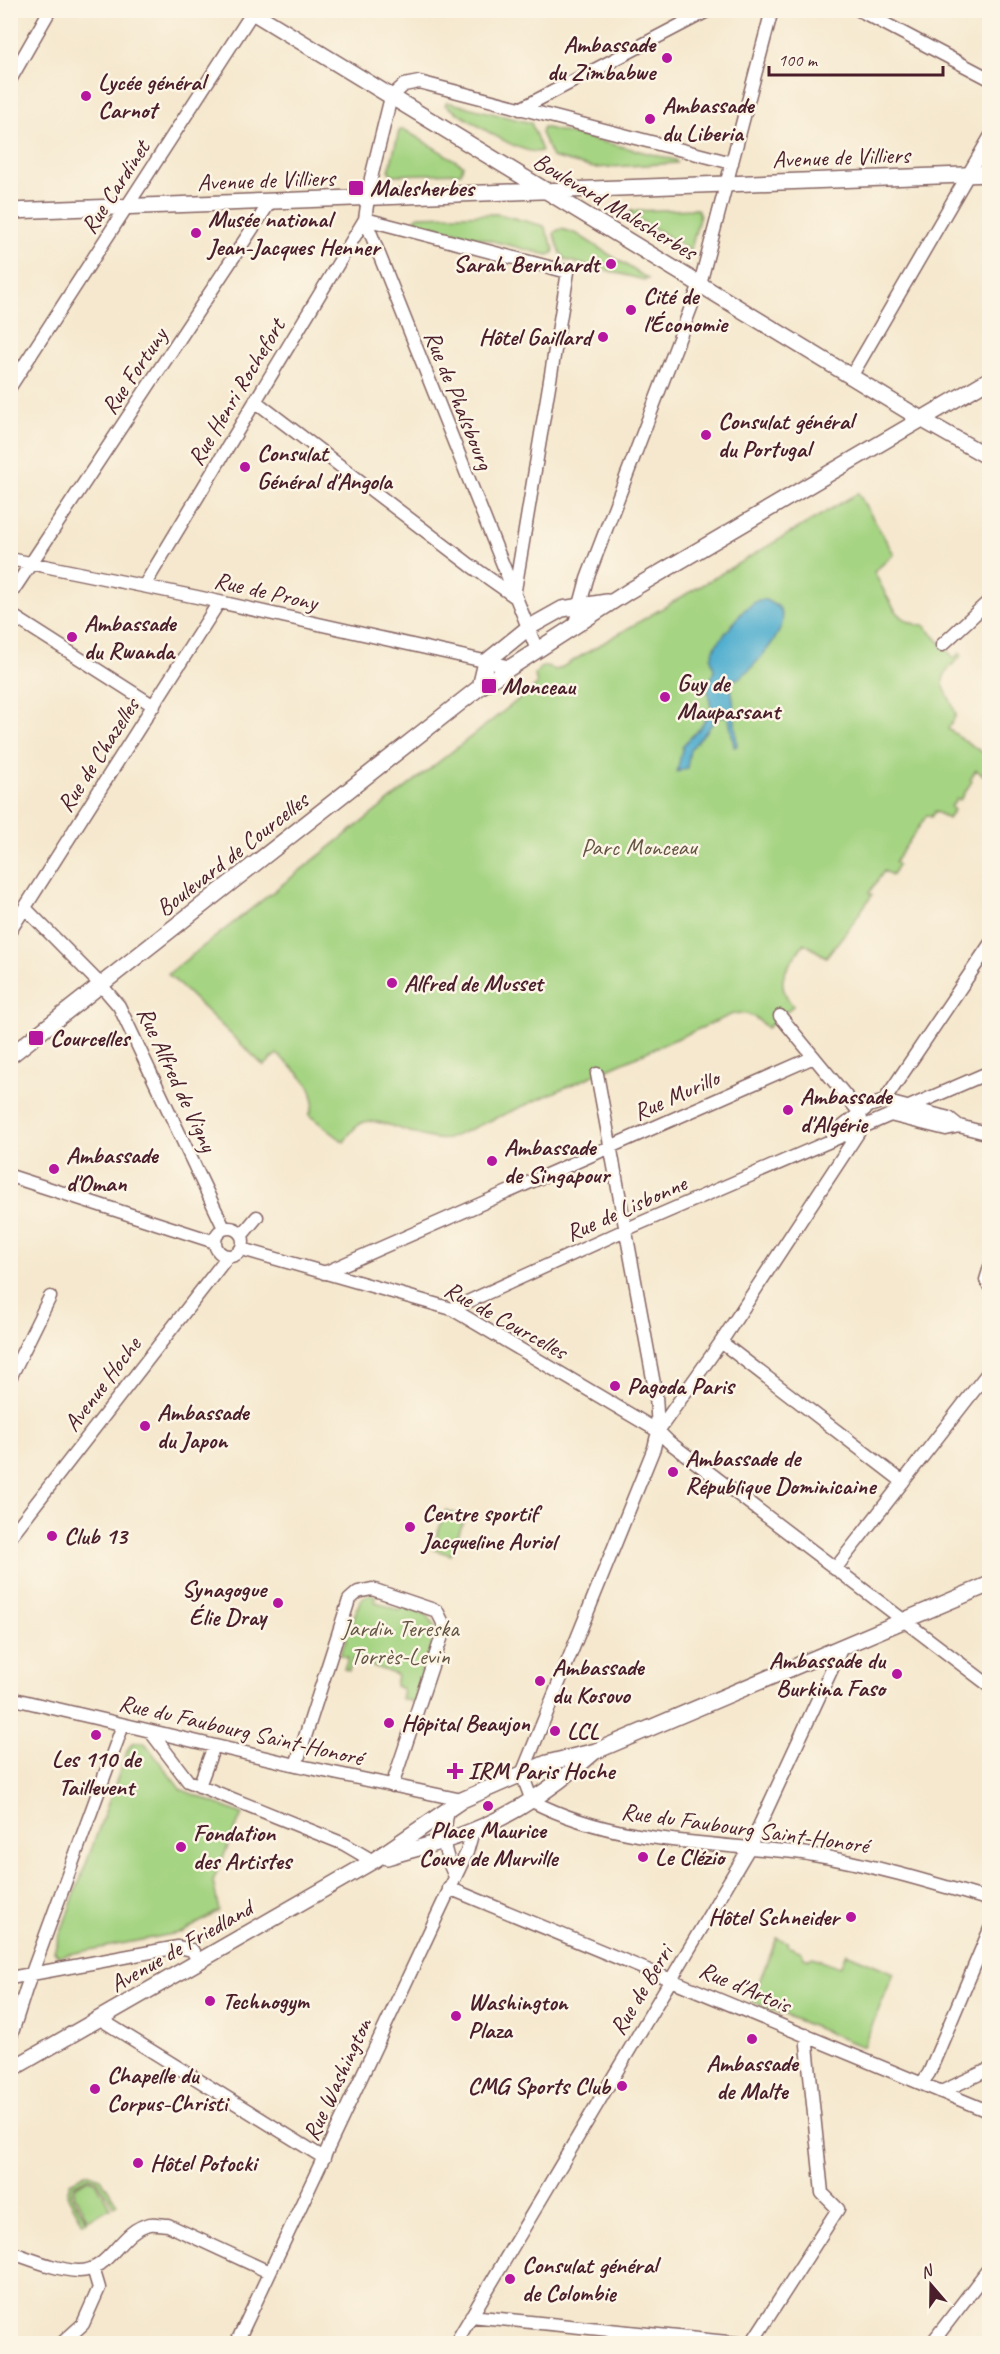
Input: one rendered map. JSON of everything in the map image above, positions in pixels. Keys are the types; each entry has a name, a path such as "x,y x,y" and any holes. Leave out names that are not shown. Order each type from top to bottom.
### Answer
{"main road":[{"name":"Boulevard Malesherbes","path":"252,11 921,419 990,458"},
{"name":"Avenue de Villiers","path":"10,211 990,174"},
{"path":"480,687 486,662 528,628 562,609 613,601 990,379"},
{"name":"Boulevard de Courcelles","path":"10,1056 480,687 613,601"},
{"path":"596,1750 990,1584"},
{"name":"Avenue de Friedland","path":"10,2070 373,1861 462,1800 552,1762 596,1750"},
{"name":"Avenue de Friedland","path":"373,1861 473,1831 532,1801 556,1785 596,1750"}],"street":[{"path":"10,80 50,10"},
{"path":"520,109 709,10"},
{"path":"574,627 589,575 700,284 772,10"},
{"path":"860,10 990,80"},
{"name":"Rue Cardinet","path":"10,387 252,11"},
{"path":"255,401 470,566 514,596 568,272 365,219 391,97 404,85 419,82 732,163"},
{"path":"852,375 990,137"},
{"name":"Rue Fortuny","path":"10,595 270,202"},
{"name":"Rue Henri Rochefort","path":"144,586 365,219"},
{"name":"Rue de Phalsbourg","path":"365,219 537,650"},
{"name":"Rue de Prony","path":"10,559 219,602 511,667"},
{"path":"942,645 990,600"},
{"name":"Rue de Chazelles","path":"10,931 219,602"},
{"path":"10,614 154,706"},
{"name":"Rue Alfred de Vigny","path":"25,908 101,985 121,1010 224,1228"},
{"path":"990,944 884,1101 949,1118 959,1126 990,1134"},
{"path":"658,1431 721,1342 862,1127 860,1113 780,1016"},
{"name":"Rue Murillo","path":"324,1273 814,1057"},
{"path":"890,1115 990,1072"},
{"path":"532,1801 522,1774 654,1448 658,1431 656,1395 597,1074"},
{"name":"Rue de Lisbonne","path":"817,1147 869,1106 884,1101"},
{"path":"890,1115 946,1129 959,1126"},
{"name":"Rue de Lisbonne","path":"452,1309 625,1230 890,1115"},
{"path":"10,1176 215,1242"},
{"path":"242,1235 257,1217"},
{"path":"224,1228 235,1228 242,1235 244,1242 242,1249 236,1254 228,1256 219,1252 215,1242 217,1234 224,1228"},
{"name":"Rue de Courcelles","path":"242,1249 452,1309 658,1431 669,1442 835,1569"},
{"name":"Avenue Hoche","path":"10,1538 228,1256"},
{"path":"990,1268 986,1280 990,1287"},
{"path":"10,1378 50,1297"},
{"path":"721,1342 903,1482"},
{"path":"990,1370 835,1569 990,1686"},
{"path":"296,1765 349,1600 358,1592 372,1589 437,1611 445,1626 392,1786"},
{"name":"Rue de Berri","path":"455,2343 748,1848 842,1647"},
{"name":"Rue du Faubourg Saint-Honoré","path":"10,1698 296,1765 462,1800"},
{"path":"10,2039 31,1974 123,1725"},
{"path":"150,1731 188,1781 344,1844 373,1861"},
{"path":"199,1786 214,1746"},
{"name":"Rue du Faubourg Saint-Honoré","path":"532,1801 550,1810 608,1830 666,1840 807,1854 903,1874 990,1899"},
{"path":"448,1810 444,1850 455,1877"},
{"name":"Rue Washington","path":"237,2343 467,1852 473,1831"},
{"name":"Rue d'Artois","path":"450,1888 990,2112"},
{"path":"922,2083 929,2073 990,1929"},
{"path":"10,1978 178,1947 192,1950 199,1962"},
{"path":"100,2019 324,2158"},
{"path":"471,2316 749,2343 838,2209 822,2193 806,2035"},
{"path":"942,2092 990,2069"},
{"path":"10,2252 80,2271 93,2268 110,2256 123,2238 151,2223 168,2225 269,2272"},
{"path":"931,2343 990,2267"},
{"path":"61,2343 82,2325 99,2288 93,2268"}],"green space":[{"path":"447,102 531,123 542,151 521,148 508,142 445,105"},
{"path":"543,127 675,160 677,163 594,168 552,157 541,133"},
{"path":"403,129 463,165 461,173 392,175 389,171 399,131"},
{"path":"697,209 700,214 691,249 630,214 631,211"},
{"path":"498,214 544,226 554,249 553,253 548,255 418,222 415,219 419,216"},
{"path":"561,229 577,234 648,279 644,280 566,260 561,254 554,234"},
{"name":"Parc Monceau","path":"858,493 894,554 874,572 893,607 906,620 924,625 954,658 960,653 962,655 943,678 943,684 956,715 948,729 989,757 989,779 976,770 960,800 957,798 951,807 954,810 948,819 935,811 931,817 927,815 895,862 898,865 892,875 884,871 869,893 872,895 826,957 804,943 788,966 783,981 783,988 793,1006 767,1028 751,1016 743,1013 733,1014 448,1139 427,1137 372,1121 358,1125 344,1142 309,1115 313,1105 313,1096 299,1073 277,1054 264,1066 168,974 537,685 535,675 540,668 547,666 555,670 559,669"},
{"path":"446,1510 465,1517 451,1555 432,1549"},
{"name":"Jardin Tereska Torrès-Levin","path":"369,1594 376,1596 374,1601 400,1611 402,1606 427,1615 437,1629 414,1702 401,1699 403,1689 395,1686 397,1675 353,1659 349,1671 344,1669 348,1657 340,1655 360,1601"},
{"path":"132,1743 145,1743 180,1789 242,1814 213,1881 219,1911 183,1932 59,1956 54,1951 128,1749"},
{"path":"777,1938 788,1942 787,1946 802,1952 804,1957 809,1959 813,1957 840,1967 846,1953 894,1973 863,2047 751,2001"},
{"path":"87,2173 101,2178 117,2204 113,2206 97,2180 88,2177 74,2185 71,2195 87,2221 83,2223 67,2195 70,2182"},
{"path":"88,2179 96,2182 110,2208 88,2220 74,2194 76,2186"}],"water":[{"path":"758,600 766,600 777,605 783,620 776,636 759,659 742,676 730,683 737,746 734,747 729,719 726,716 719,716 690,750 687,768 677,772 683,745 700,728 711,708 708,690 714,670 711,658 716,645 743,611"}],"place":[{"name":"Ambassade du Zimbabwe","path":"667,58"},
{"name":"Lycée général Carnot","path":"86,96"},
{"name":"Ambassade du Liberia","path":"650,119"},
{"name":"Malesherbes","path":"356,188"},
{"name":"Musée national Jean-Jacques Henner","path":"196,233"},
{"name":"Sarah Bernhardt","path":"611,264"},
{"name":"Cité de l'Économie","path":"631,310"},
{"name":"Hôtel Gaillard","path":"603,337"},
{"name":"Consulat général du Portugal","path":"706,435"},
{"name":"Consulat Général d'Angola","path":"245,467"},
{"name":"Ambassade du Rwanda","path":"72,637"},
{"name":"Monceau","path":"489,686"},
{"name":"Guy de Maupassant","path":"665,697"},
{"name":"Alfred de Musset","path":"392,983"},
{"name":"Courcelles","path":"36,1038"},
{"name":"Ambassade d'Algérie","path":"788,1110"},
{"name":"Ambassade de Singapour","path":"492,1161"},
{"name":"Ambassade d'Oman","path":"54,1169"},
{"name":"Pagoda Paris","path":"615,1386"},
{"name":"Ambassade du Japon","path":"145,1426"},
{"name":"Ambassade de République Dominicaine","path":"673,1472"},
{"name":"Centre sportif Jacqueline Auriol","path":"410,1527"},
{"name":"Club 13","path":"52,1536"},
{"name":"Synagogue Élie Dray","path":"278,1603"},
{"name":"Ambassade du Burkina Faso","path":"897,1674"},
{"name":"Ambassade du Kosovo","path":"540,1681"},
{"name":"Hôpital Beaujon","path":"389,1723"},
{"name":"LCL","path":"555,1731"},
{"name":"Les 110 de Taillevent","path":"96,1735"},
{"name":"IRM Paris Hoche","path":"455,1771"},
{"name":"Place Maurice Couve de Murville","path":"488,1806"},
{"name":"Fondation des Artistes","path":"181,1847"},
{"name":"Le Clézio","path":"643,1857"},
{"name":"Hôtel Schneider","path":"851,1917"},
{"name":"Technogym","path":"210,2001"},
{"name":"Washington Plaza","path":"456,2016"},
{"name":"Ambassade de Malte","path":"752,2039"},
{"name":"CMG Sports Club","path":"622,2086"},
{"name":"Chapelle du Corpus-Christi","path":"95,2089"},
{"name":"Hôtel Potocki","path":"138,2163"},
{"name":"Consulat général de Colombie","path":"510,2279"}]}
